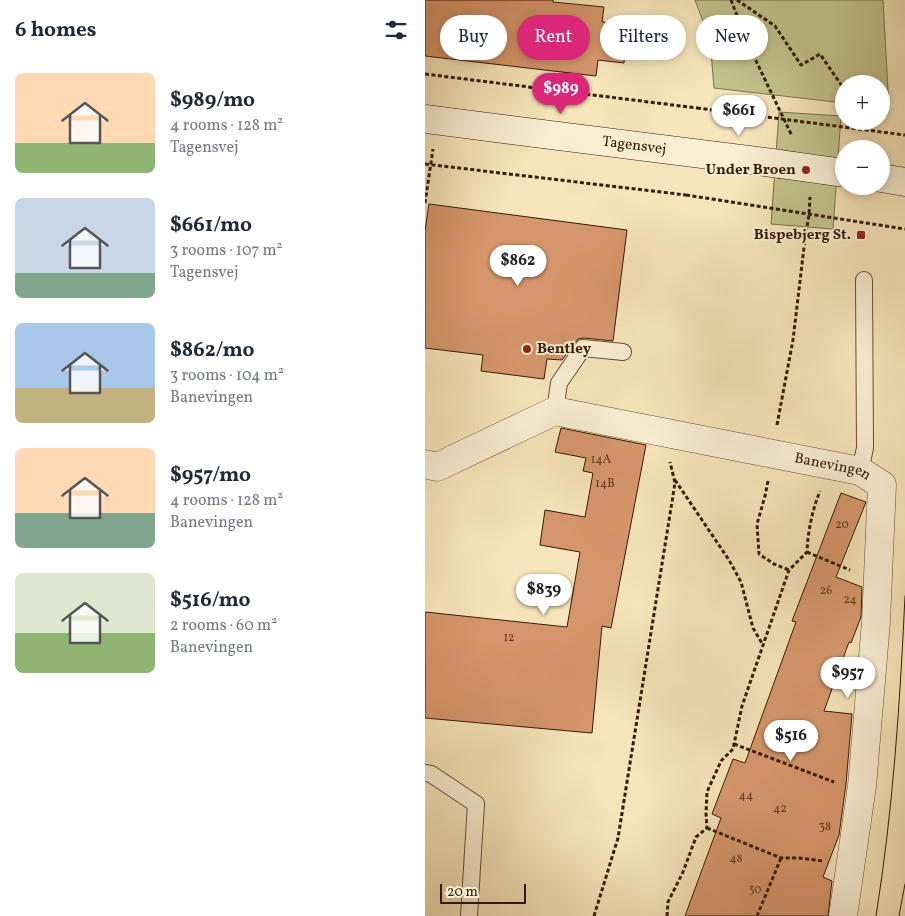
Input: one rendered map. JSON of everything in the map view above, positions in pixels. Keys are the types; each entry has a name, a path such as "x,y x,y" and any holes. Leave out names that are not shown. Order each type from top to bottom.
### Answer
{"street":[{"name":"Tagensvej","path":"430,120 835,172"},
{"path":"890,180 905,182"},
{"path":"425,464 437,467 555,411"},
{"name":"Banevingen","path":"555,411 860,471 882,485 877,622 862,786 843,916"}],"lane":[{"path":"860,471 865,448 863,280"},
{"path":"555,411 559,383 583,348 623,352"},
{"path":"425,773 431,774 476,804 469,916"}],"path":[{"path":"731,0 747,42 793,140"},
{"path":"737,0 775,26 801,65 820,54 835,76"},
{"path":"425,74 835,125"},
{"path":"425,203 432,165 430,120"},
{"path":"871,130 905,135"},
{"path":"425,164 686,194 905,229"},
{"path":"789,570 774,564 759,554 757,524 765,496 793,340 809,215 810,188"},
{"path":"594,916 618,838 675,483 670,460 655,430"},
{"path":"707,828 705,814 707,792 721,761 733,749 742,706 789,570 807,552 814,506 830,465"},
{"path":"673,477 729,560 741,582 753,628 763,645"},
{"path":"807,552 863,575 878,579"},
{"path":"734,744 836,783 862,786"},
{"path":"707,828 781,858 799,858 824,862 850,870"},
{"path":"667,916 669,902 696,837 707,828"},
{"path":"757,916 781,858"}],"green space":[{"path":"695,0 883,0 887,75 835,75 835,102 714,88 712,60 768,60 768,15 701,15"},
{"name":"Under Broen","path":"779,112 835,116 835,130 840,130 839,140 835,140 835,195 833,229 771,224"}],"building":[{"path":"425,0 553,0 553,2 604,7 603,15 600,15 600,60 624,60 624,63 598,60 596,76 459,60 507,60 507,15 440,15 440,58 425,56"},
{"path":"429,204 627,230 613,341 578,339 562,360 547,359 544,379 481,371 483,355 425,348 425,231"},
{"path":"561,428 646,445 611,628 602,626 592,733 425,718 425,612 567,627 580,552 540,545 545,510 585,517 593,473 583,471 586,458 555,452"},
{"path":"841,493 866,502 836,577 862,587 861,617 851,643 849,642 824,711 852,714 846,784 839,835 823,877 832,881 828,916 685,916 721,818 712,814 733,759 745,763 796,622 792,621"}],"tram line":[{"path":"876,916 895,756 905,596"},
{"path":"899,916 905,884"}],"place":[{"name":"Under Broen","path":"806,170"},
{"name":"Bispebjerg St.","path":"861,235"},
{"name":"Bentley","path":"527,349"}]}
